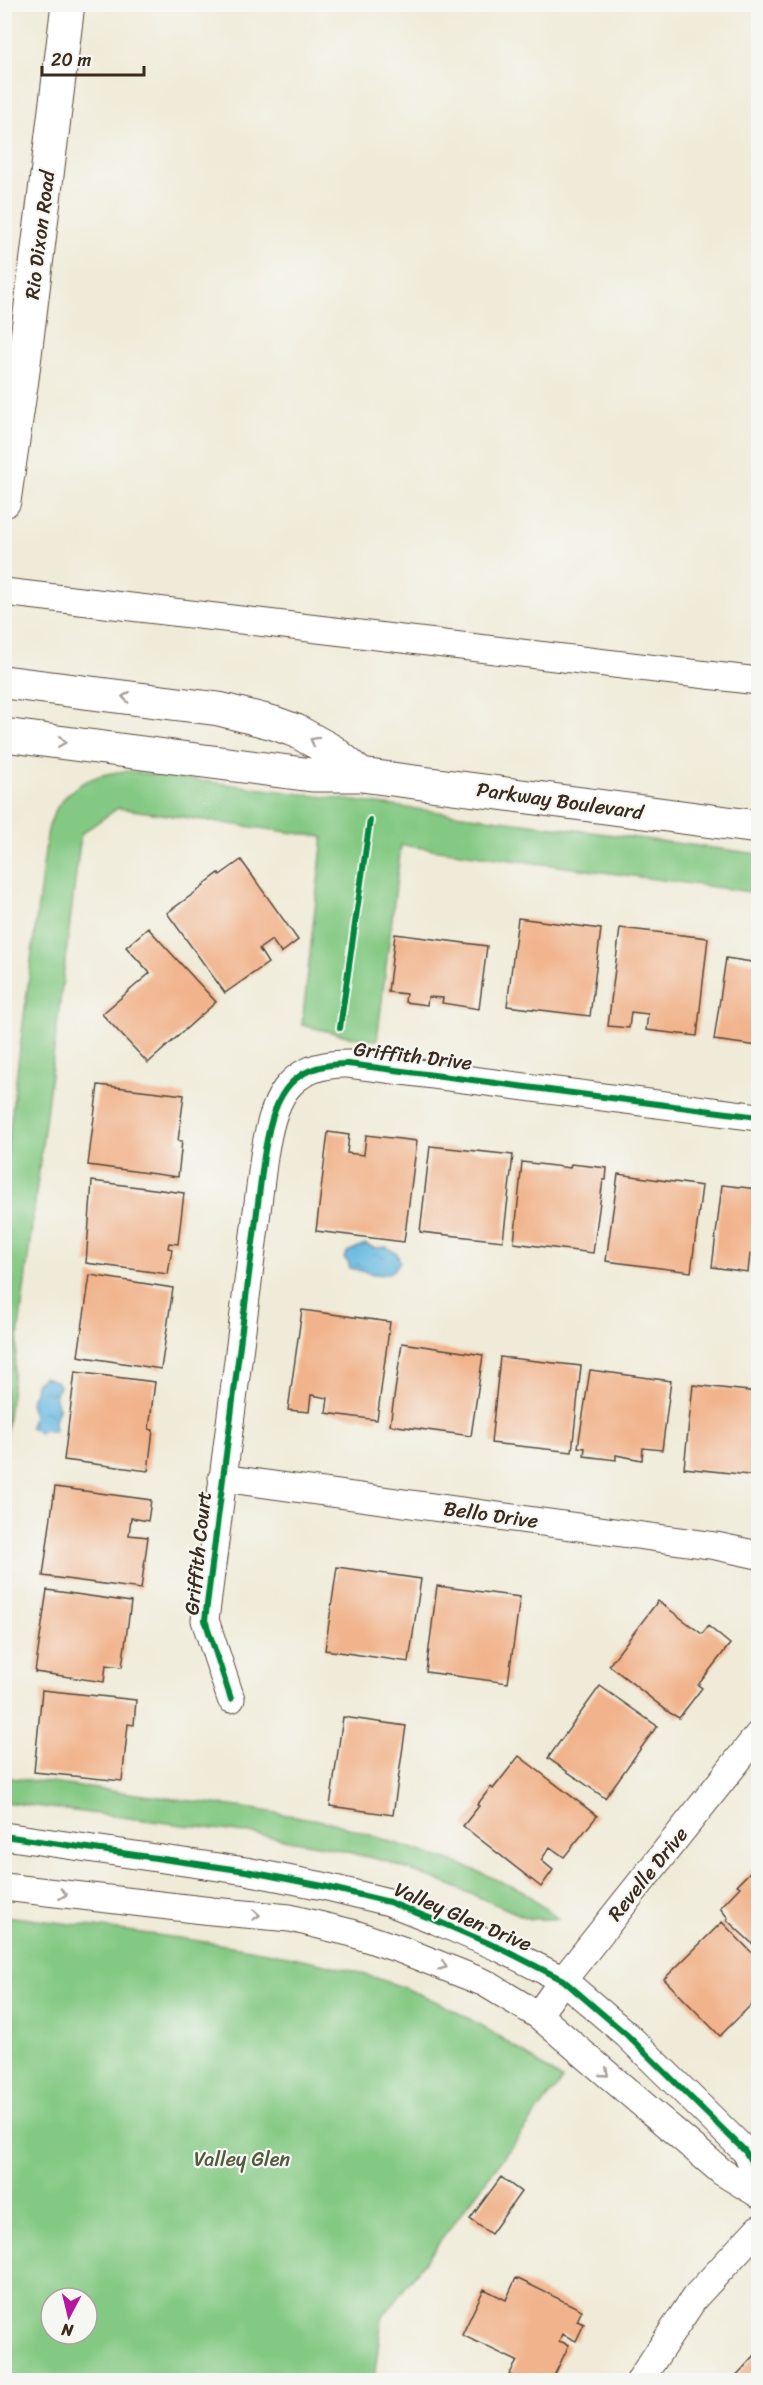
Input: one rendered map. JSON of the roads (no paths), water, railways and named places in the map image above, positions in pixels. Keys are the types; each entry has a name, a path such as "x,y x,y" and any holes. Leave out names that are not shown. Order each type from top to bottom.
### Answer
{"street":[{"name":"Rio Dixon Road","path":"4,501 24,368 68,4"},
{"path":"4,592 759,681"},
{"path":"4,682 219,709 296,730 332,751 362,775"},
{"name":"Parkway Boulevard","path":"4,735 312,775 362,775 759,827"},
{"name":"Griffith Drive","path":"222,1478 269,1126 281,1096 298,1076 331,1064 348,1064 759,1118"},
{"name":"Bello Drive","path":"222,1478 716,1546 759,1555"},
{"name":"Griffith Court","path":"222,1478 205,1620 231,1699"},
{"name":"Revelle Drive","path":"538,2015 563,1980 759,1735"},
{"name":"Valley Glen Drive","path":"4,1836 246,1871 323,1886 388,1902 502,1949 563,1980 627,2036 745,2151 759,2173"},
{"path":"4,1887 301,1920 352,1933 402,1950 485,1983 538,2015 722,2172 759,2194"},
{"path":"640,2380 695,2297 759,2229"}],"water":[{"path":"365,1244 374,1248 387,1247 397,1254 400,1262 390,1273 383,1274 349,1268 349,1263 344,1258 347,1252"},
{"path":"44,1377 56,1381 59,1386 55,1398 59,1409 54,1422 55,1430 52,1432 45,1430 39,1433 30,1427 33,1417 30,1401 35,1393 36,1382"}],"park label":[{"name":"Valley Glen","path":"242,2159"}]}
